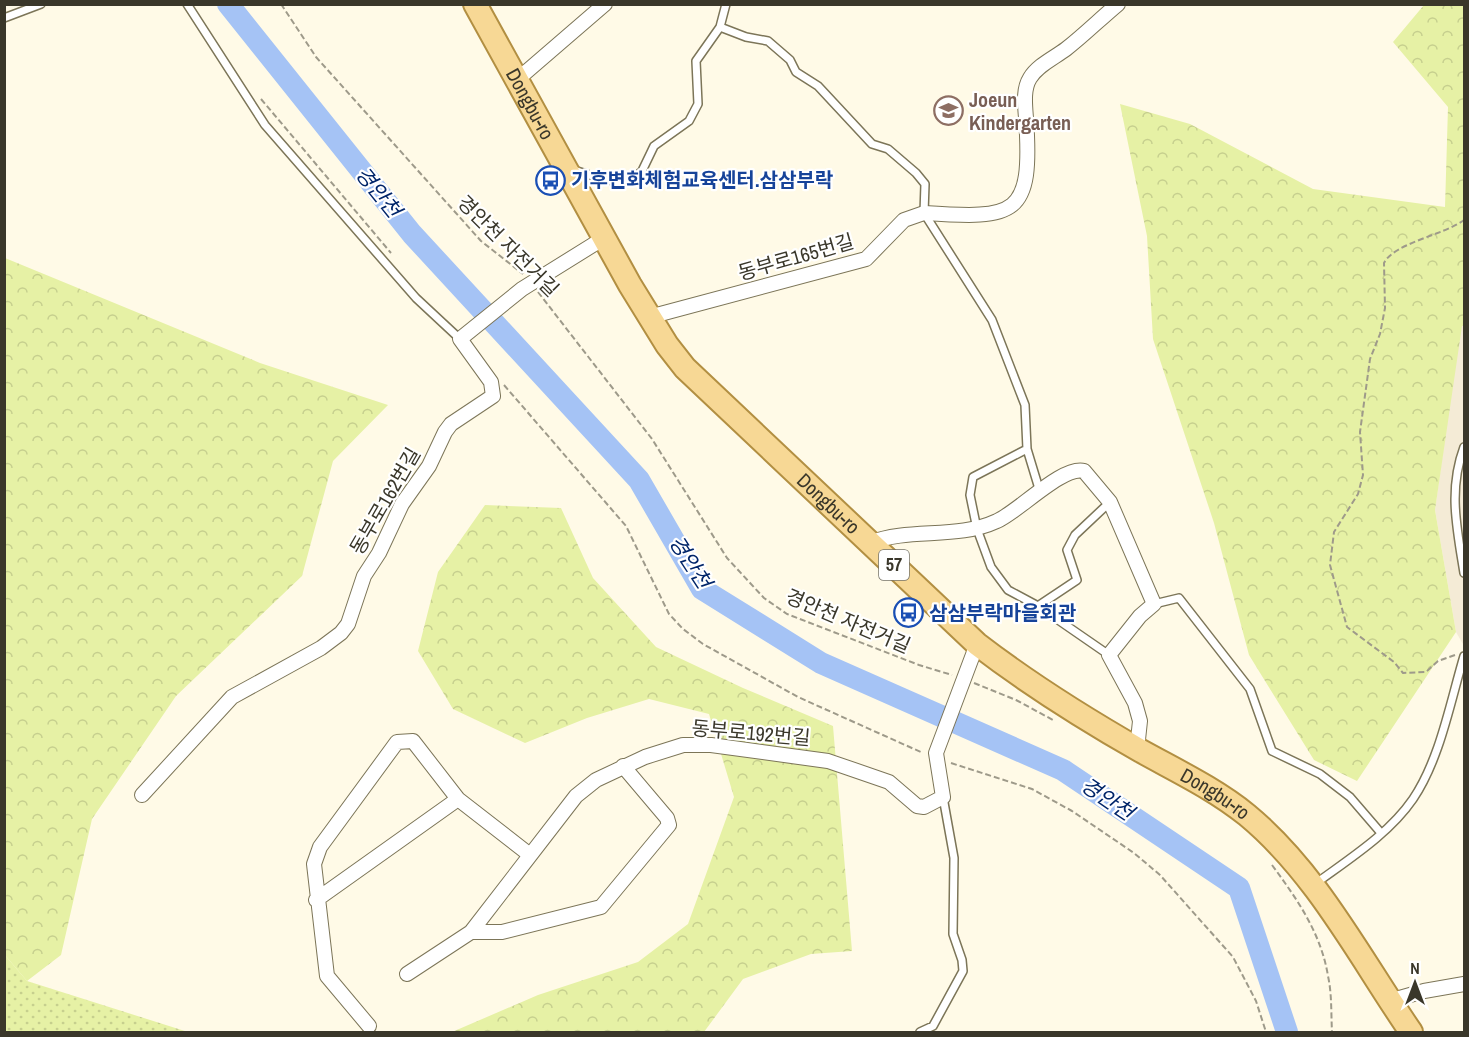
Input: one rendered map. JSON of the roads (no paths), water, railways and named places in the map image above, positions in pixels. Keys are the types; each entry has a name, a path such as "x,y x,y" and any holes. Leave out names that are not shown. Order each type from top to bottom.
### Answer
{"main road":[{"path":"461,4 601,240 642,321 682,375 1019,688 1210,801 1266,846 1315,908 1397,1032"},
{"name":"Dongbu-ro","path":"475,4 518,79 601,240 649,317 685,368 976,648 1137,748 1212,790 1246,814 1314,885 1411,1032"}],"street":[{"path":"518,79 605,4"},
{"name":"동부로165번길","path":"649,317 866,259 904,220 924,213 989,216 1010,208 1017,201 1029,166 1025,103 1029,79 1118,4"},
{"path":"460,339 527,286 601,240"},
{"name":"동부로162번길","path":"142,795 232,697 321,648 348,624 364,576 379,554 402,504 429,466 445,432 452,424 493,396 491,382 460,339"},
{"path":"869,543 900,535 949,534 977,529 1008,516 1058,478 1078,469 1088,474 1110,502 1154,604 1140,616 1109,656 1135,703 1140,722 1137,748"},
{"path":"943,797 937,756 976,648"},
{"path":"369,1026 327,976 314,873 320,847 397,742 414,741 458,799 530,855"},
{"name":"동부로192번길","path":"407,974 471,932 576,796 596,780 623,766 664,750 683,746 711,745 828,761 889,782 917,806 924,807 943,797"},
{"path":"471,932 502,932 601,907 669,825 667,818 623,766"},
{"path":"316,900 458,799"},
{"path":"1389,1001 1424,991 1464,984"}],"lane":[{"path":"4,18 41,4"},
{"path":"187,4 265,125 416,298 460,339"},
{"path":"565,168 605,180 621,181 634,178 642,171 654,146 679,130 695,113 699,95 696,61 720,27 726,4"},
{"path":"720,27 768,42 790,60 796,72 818,86 872,144 888,149 916,173 925,184 924,213 992,320 1025,405 1027,449 1040,492"},
{"path":"1464,447 1456,476 1454,509 1464,573"},
{"path":"1027,449 973,477 970,495 977,529 991,567 1008,590 1038,606 1109,656"},
{"path":"1038,606 1077,580 1068,550 1076,535 1110,502"},
{"path":"1154,604 1179,598 1250,689 1272,751 1320,774 1350,797 1381,833"},
{"path":"1314,885 1381,833 1412,801 1424,781 1464,656"},
{"path":"920,1032 933,1026 963,971 954,934 954,847 943,797"}],"waterway":[{"name":"경안천","path":"228,4 412,234 639,480 702,589 821,663 1063,770 1239,888 1287,1032"}],"place":[{"name":"Joeun Kindergarten","path":"948,111"},
{"name":"기후변화체험교육센터.삼삼부락","path":"550,180"},
{"name":"삼삼부락마을회관","path":"908,613"}]}
